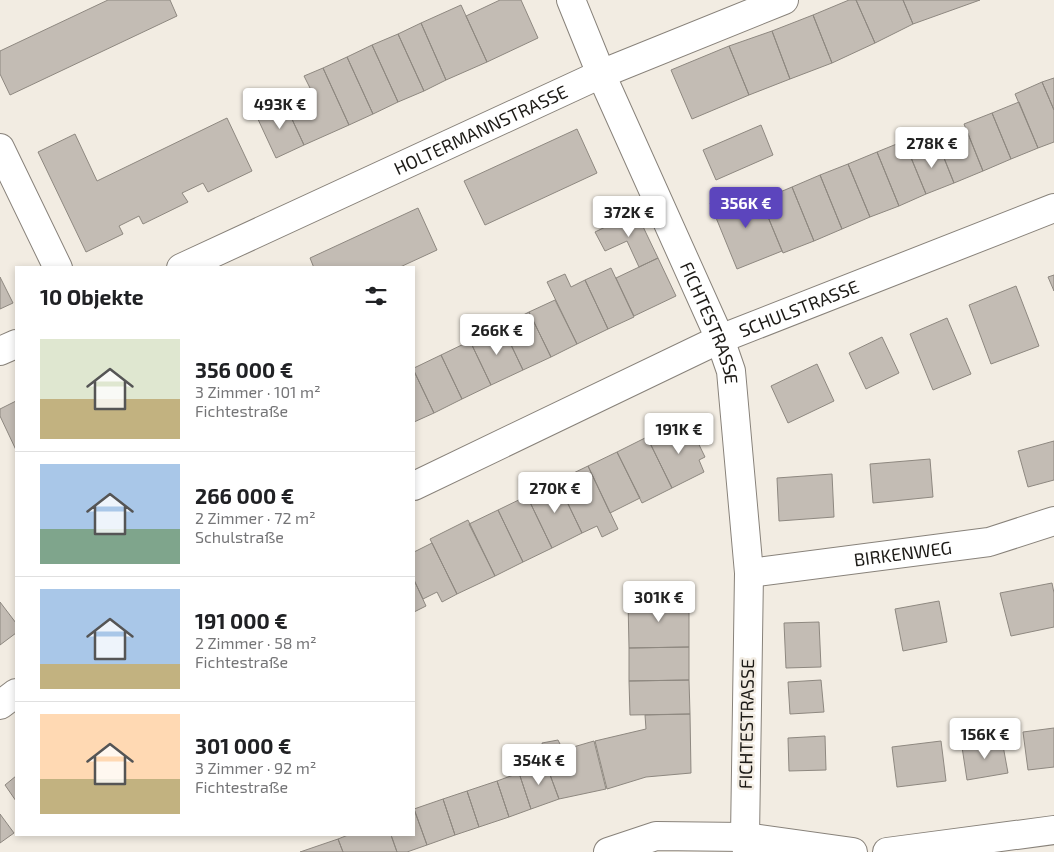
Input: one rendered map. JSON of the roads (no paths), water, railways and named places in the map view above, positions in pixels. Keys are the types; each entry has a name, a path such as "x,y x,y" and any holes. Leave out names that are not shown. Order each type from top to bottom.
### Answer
{"street":[{"name":"FICHTESTRASSE","path":"571,0 601,74 720,339 731,371 748,573 746,844"},
{"name":"HOLTERMANNSTRASSE","path":"185,266 601,74 784,0"},
{"path":"0,148 57,266"},
{"name":"SCHULSTRASSE","path":"415,486 720,339 1054,208"},
{"path":"0,351 15,344"},
{"name":"BIRKENWEG","path":"748,573 989,542 1054,521"},
{"path":"0,705 15,694"},
{"path":"887,852 1054,830"},
{"path":"608,852 656,836 853,852"}]}
